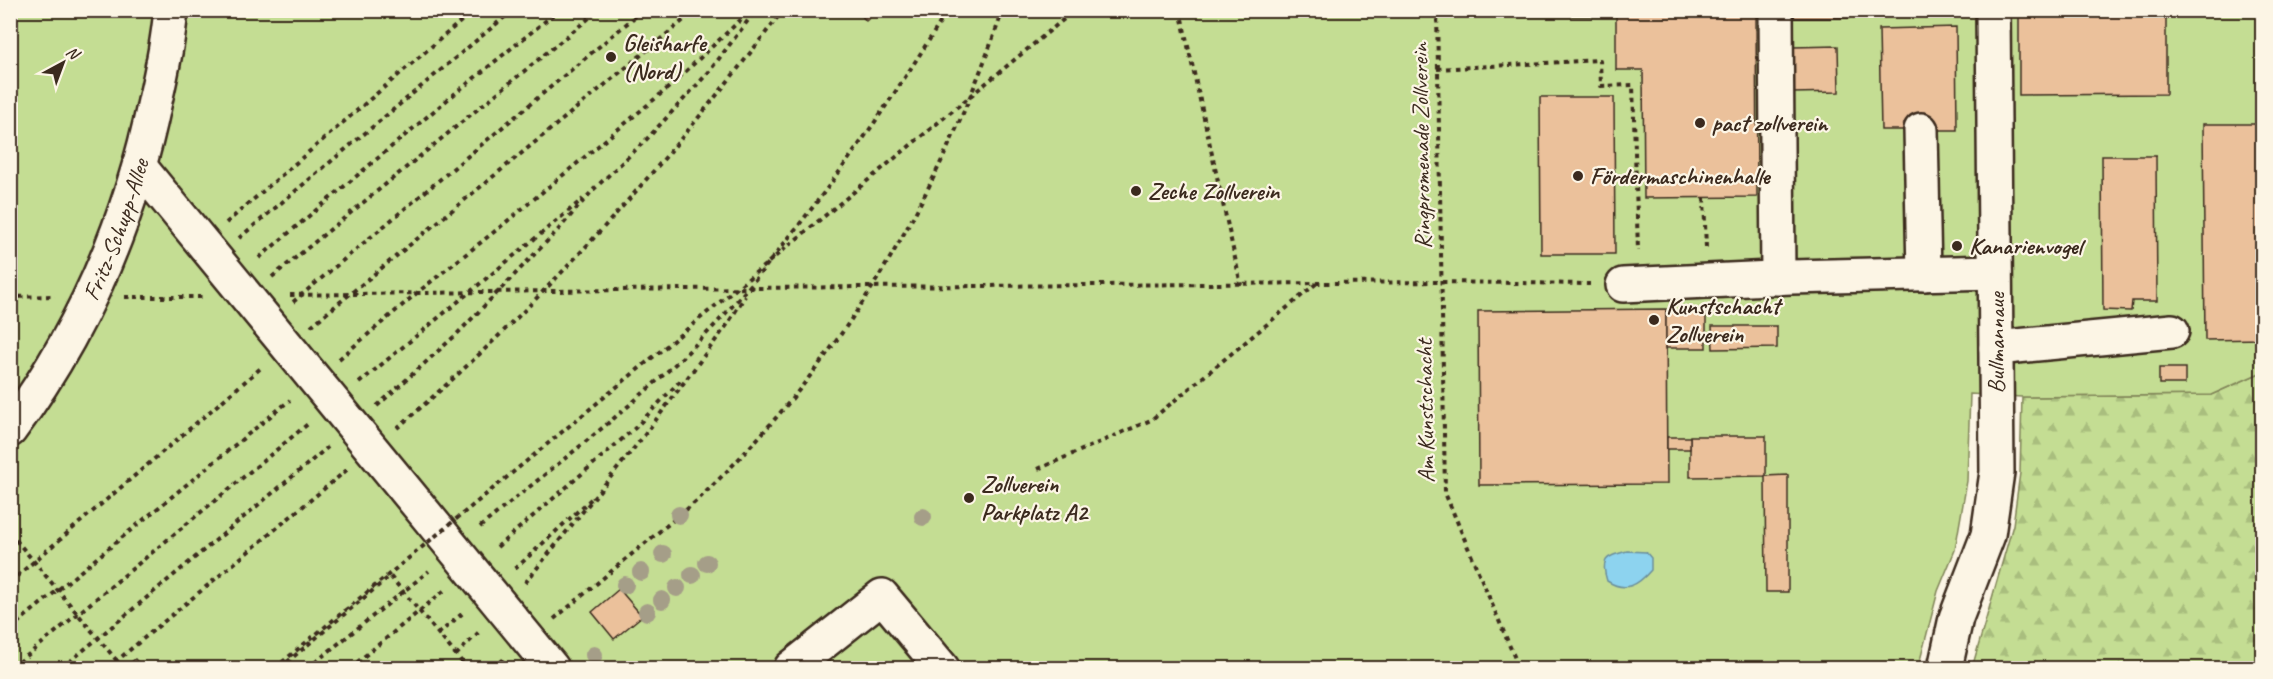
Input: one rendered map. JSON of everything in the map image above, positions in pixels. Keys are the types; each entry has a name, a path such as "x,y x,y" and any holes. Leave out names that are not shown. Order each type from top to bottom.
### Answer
{"street":[{"name":"Fritz-Schupp-Allee","path":"10,430 55,363 92,296 127,212 140,167 164,62 171,10"},
{"path":"1776,10 1778,278"},
{"name":"Bullmannaue","path":"1945,669 1956,618 1988,535 1997,472 1993,10"},
{"path":"1921,130 1924,274"},
{"path":"140,167 552,669"},
{"path":"1631,284 1995,272"},
{"path":"1996,348 2172,331"},
{"path":"792,669 882,596 942,669"}],"path":[{"path":"224,269 474,10"},
{"path":"224,269 277,208 513,10"},
{"path":"224,269 369,164 559,10"},
{"path":"118,297 165,298 224,269 324,237 599,10"},
{"path":"277,334 302,295 643,10"},
{"path":"10,582 277,334 348,295 696,10"},
{"path":"108,669 343,415 418,292 492,235 652,101 750,10"},
{"path":"62,669 343,415 468,292 592,190 645,141 708,73 756,10"},
{"path":"12,669 343,415 433,397 543,291 697,121 783,10"},
{"path":"350,669 419,611 479,579 603,488 727,325 750,288 844,166 921,54 948,10"},
{"path":"493,669 708,491 813,374 841,338 902,241 942,163 982,72 1003,10"},
{"path":"275,669 1075,10"},
{"path":"1180,10 1241,285"},
{"name":"Ringpromenade Zollverein","path":"1437,10 1440,282"},
{"path":"224,269 302,295 1317,283 1631,284 1633,85 1601,86 1600,60 1437,69"},
{"path":"10,629 343,415 414,374 499,291 592,190"},
{"path":"1704,198 1706,254"},
{"name":"Am Kunstschacht","path":"1440,282 1445,493 1519,669"},
{"path":"1038,468 1151,420 1317,283"},
{"path":"438,634 479,579 620,414 699,341 750,288"},
{"path":"10,297 64,295"},
{"path":"456,655 479,579 692,370"},
{"path":"308,669 404,592 479,579 603,488"},
{"path":"10,533 123,669"},
{"path":"280,669 390,576 467,669"}],"green space":[{"name":"Zeche Zollverein","path":"10,11 2262,11 2262,372 2211,395 2022,397 1970,394 1967,481 1955,550 1938,591 1918,668 11,668"},
{"path":"2262,372 2262,668 1972,668 2013,525 2020,473 2022,397 2211,395"}],"water":[{"path":"1627,551 1646,552 1651,558 1651,570 1631,586 1614,585 1607,581 1604,567 1606,560"}],"building":[{"path":"857,10 878,10 866,21"},
{"path":"1475,10 1616,10 1616,16 1475,16"},
{"name":"pact zollverein","path":"1616,10 1756,10 1757,197 1644,198 1643,70 1616,70"},
{"path":"1794,10 1850,10 1850,18 1794,18"},
{"path":"2017,10 2045,10 2045,13 2017,13"},
{"path":"2045,10 2166,10 2166,94 2019,95 2019,13 2045,13"},
{"path":"1956,27 1957,130 1881,130 1879,29"},
{"path":"1838,46 1839,92 1793,93 1793,47"},
{"name":"Fördermaschinenhalle","path":"1540,97 1614,97 1615,254 1541,254"},
{"path":"2203,124 2262,124 2262,339 2205,340"},
{"path":"2102,156 2156,156 2157,301 2132,301 2131,311 2103,310"},
{"path":"1666,309 1667,484 1479,485 1478,311"},
{"path":"1666,312 1706,312 1706,348 1666,348"},
{"path":"1712,326 1777,326 1777,348 1713,349"},
{"path":"2159,368 2185,368 2185,384 2159,384"},
{"path":"1690,436 1766,436 1766,476 1690,477"},
{"path":"1667,437 1690,437 1690,449 1667,449"},
{"path":"1788,475 1788,592 1766,592 1765,476"},
{"path":"619,589 642,616 614,639 592,612"},
{"path":"135,659 143,668 124,668"}],"place":[{"name":"Gleisharfe (Nord)","path":"611,57"},
{"name":"pact zollverein","path":"1700,123"},
{"name":"Fördermaschinenhalle","path":"1578,176"},
{"name":"Zeche Zollverein","path":"1136,191"},
{"name":"Kanarienvogel","path":"1957,246"},
{"name":"Kunstschacht Zollverein","path":"1654,320"},
{"name":"Zollverein Parkplatz A2","path":"969,498"}]}
